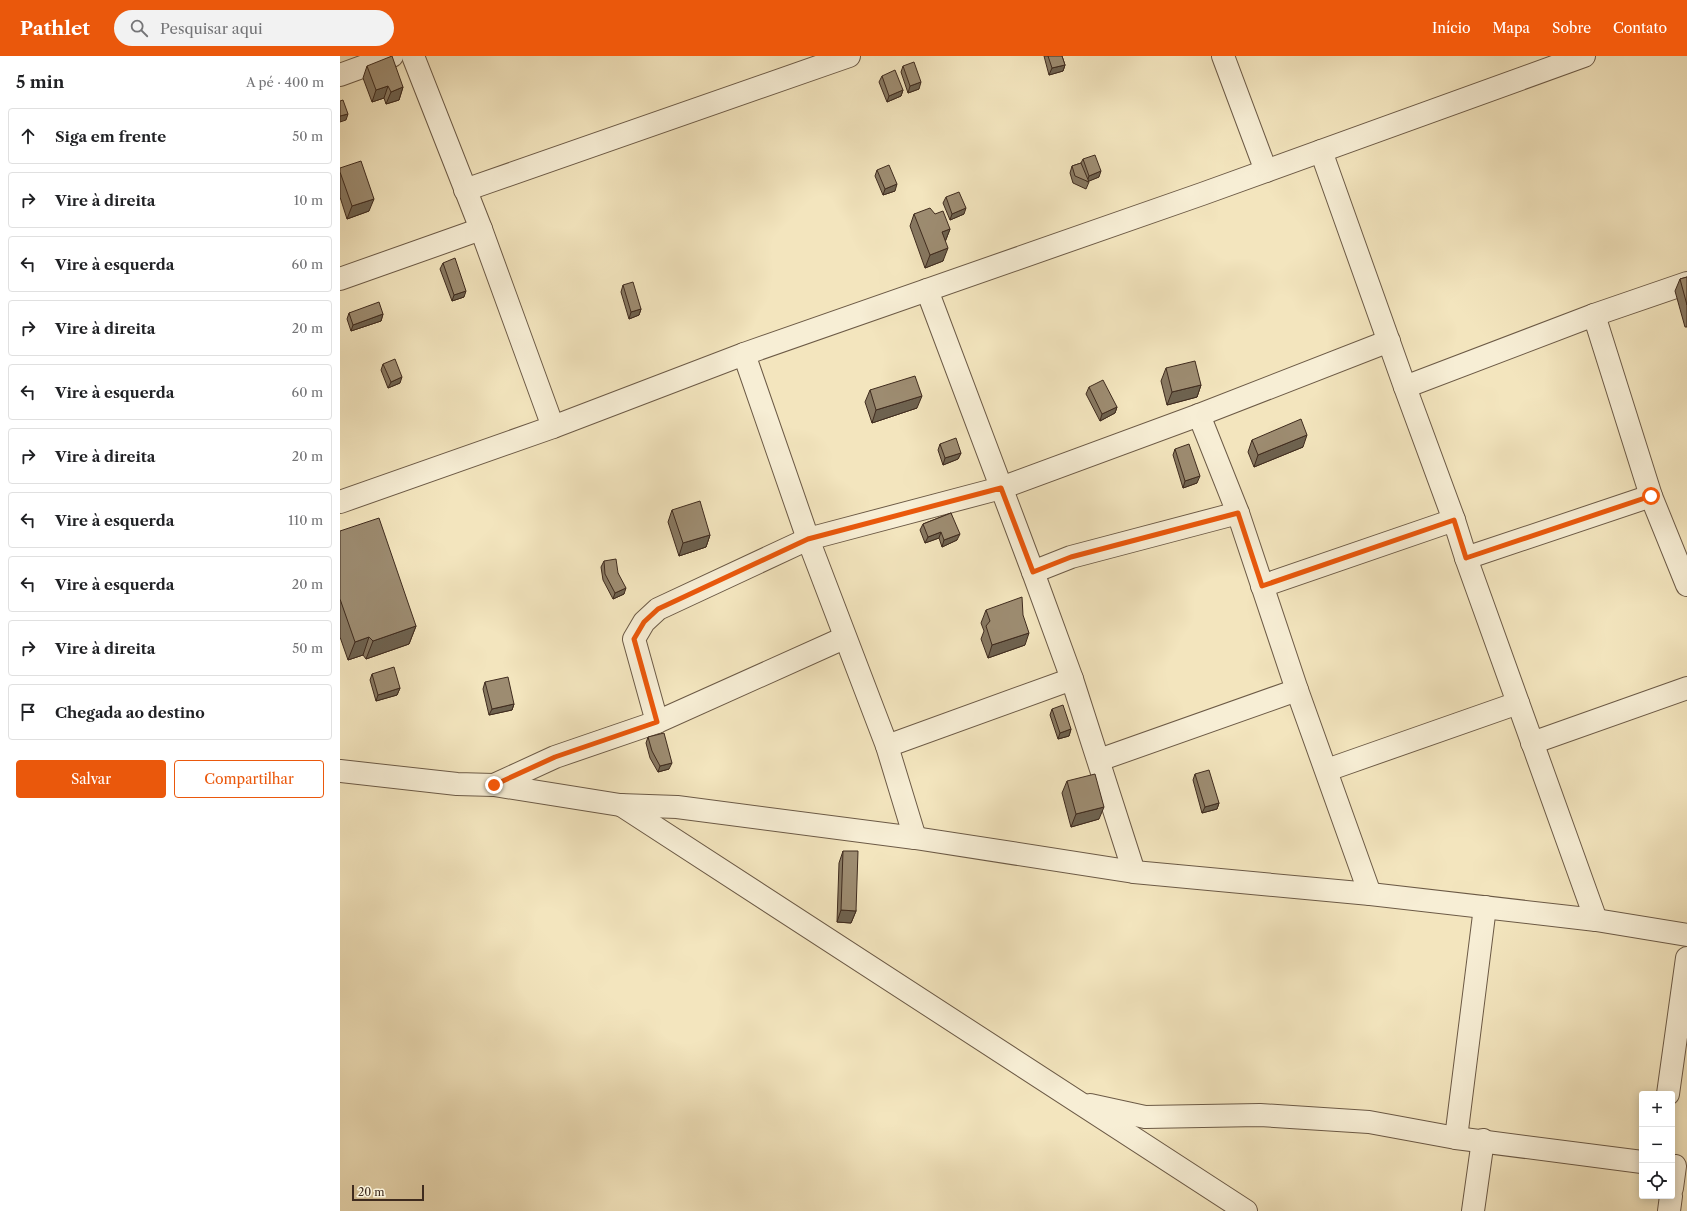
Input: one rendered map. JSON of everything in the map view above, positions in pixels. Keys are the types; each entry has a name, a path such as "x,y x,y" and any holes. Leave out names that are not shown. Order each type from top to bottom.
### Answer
{"street":[{"path":"340,75 392,56"},
{"path":"413,56 481,229 553,426"},
{"path":"465,190 848,56"},
{"path":"1223,56 1266,171"},
{"path":"340,502 553,426 744,354 1266,171 1584,56"},
{"path":"1321,151 1404,387 1454,520 1466,558 1596,920"},
{"path":"340,279 481,229"},
{"path":"1404,387 1594,315 1687,283"},
{"path":"927,290 1072,678 1134,872"},
{"path":"1594,315 1651,496 1687,585"},
{"path":"657,722 634,639 644,622 658,609 808,539 1001,488 1200,415 1389,341"},
{"path":"744,354 844,638 887,746 915,838"},
{"path":"1200,415 1238,513 1297,690 1327,770 1370,894"},
{"path":"1466,558 1651,496"},
{"path":"1033,572 1071,557 1238,513"},
{"path":"1262,586 1454,520"},
{"path":"494,785 555,757 657,722 844,638"},
{"path":"887,746 1072,678"},
{"path":"1532,743 1687,688"},
{"path":"1099,760 1297,690"},
{"path":"1327,770 1518,703"},
{"path":"340,771 457,784 494,785 620,804 677,807 915,838 1134,872 1370,894 1485,907 1596,920 1687,935"},
{"path":"620,804 1077,1103 1246,1211"},
{"path":"1456,1138 1485,907"},
{"path":"1668,1091 1687,958"},
{"path":"1077,1103 1145,1117 1260,1115 1369,1122 1456,1138 1483,1140 1639,1162"},
{"path":"1473,1211 1483,1140"},
{"path":"1675,1177 1678,1166"},
{"path":"1669,1211 1671,1199"}],"building":[{"path":"392,56 403,87 391,92 388,86 376,90 367,66"},
{"path":"1048,56 1062,56 1065,65 1052,68"},
{"path":"914,62 921,82 910,86 903,66"},
{"path":"895,70 903,90 889,96 882,76"},
{"path":"343,100 348,114 340,116 340,101"},
{"path":"1095,155 1101,171 1089,176 1083,159"},
{"path":"361,161 374,199 352,206 340,172 340,168"},
{"path":"1081,163 1089,182 1075,176 1072,166"},
{"path":"889,165 897,184 885,189 877,170"},
{"path":"959,192 966,208 952,214 946,197"},
{"path":"930,208 935,214 943,211 950,229 942,232 948,248 930,255 914,214"},
{"path":"455,258 466,291 454,295 443,263"},
{"path":"1687,277 1687,305 1680,279"},
{"path":"633,282 641,309 631,312 623,285"},
{"path":"379,302 383,314 353,325 349,313"},
{"path":"395,359 402,377 391,382 383,364"},
{"path":"1195,361 1201,385 1172,392 1166,368"},
{"path":"915,376 922,396 876,410 870,390"},
{"path":"1103,380 1117,407 1102,414 1089,387"},
{"path":"1301,419 1307,435 1258,455 1252,440"},
{"path":"956,438 961,453 945,458 940,444"},
{"path":"1189,444 1200,476 1185,481 1175,449"},
{"path":"700,501 710,535 683,543 672,510"},
{"path":"951,513 960,534 944,540 941,532 928,537 923,524"},
{"path":"379,518 416,626 373,641 369,637 355,642 340,599 340,531"},
{"path":"616,559 618,573 626,588 615,593 605,574 604,561"},
{"path":"1022,597 1023,615 1029,633 992,645 986,626 990,621 986,610"},
{"path":"394,667 400,688 378,695 372,674"},
{"path":"508,677 514,704 492,709 485,682"},
{"path":"1063,705 1071,729 1060,733 1052,709"},
{"path":"664,733 672,763 660,766 652,751 648,737"},
{"path":"1209,770 1219,803 1205,807 1195,774"},
{"path":"1095,774 1104,807 1076,814 1067,781"},
{"path":"843,851 858,851 856,911 841,910"}],"route":[{"path":"494,785 555,757 657,722 634,639 644,622 658,609 808,539 1001,488 1033,572 1071,557 1238,513 1262,586 1454,520 1466,558 1651,496"}]}
